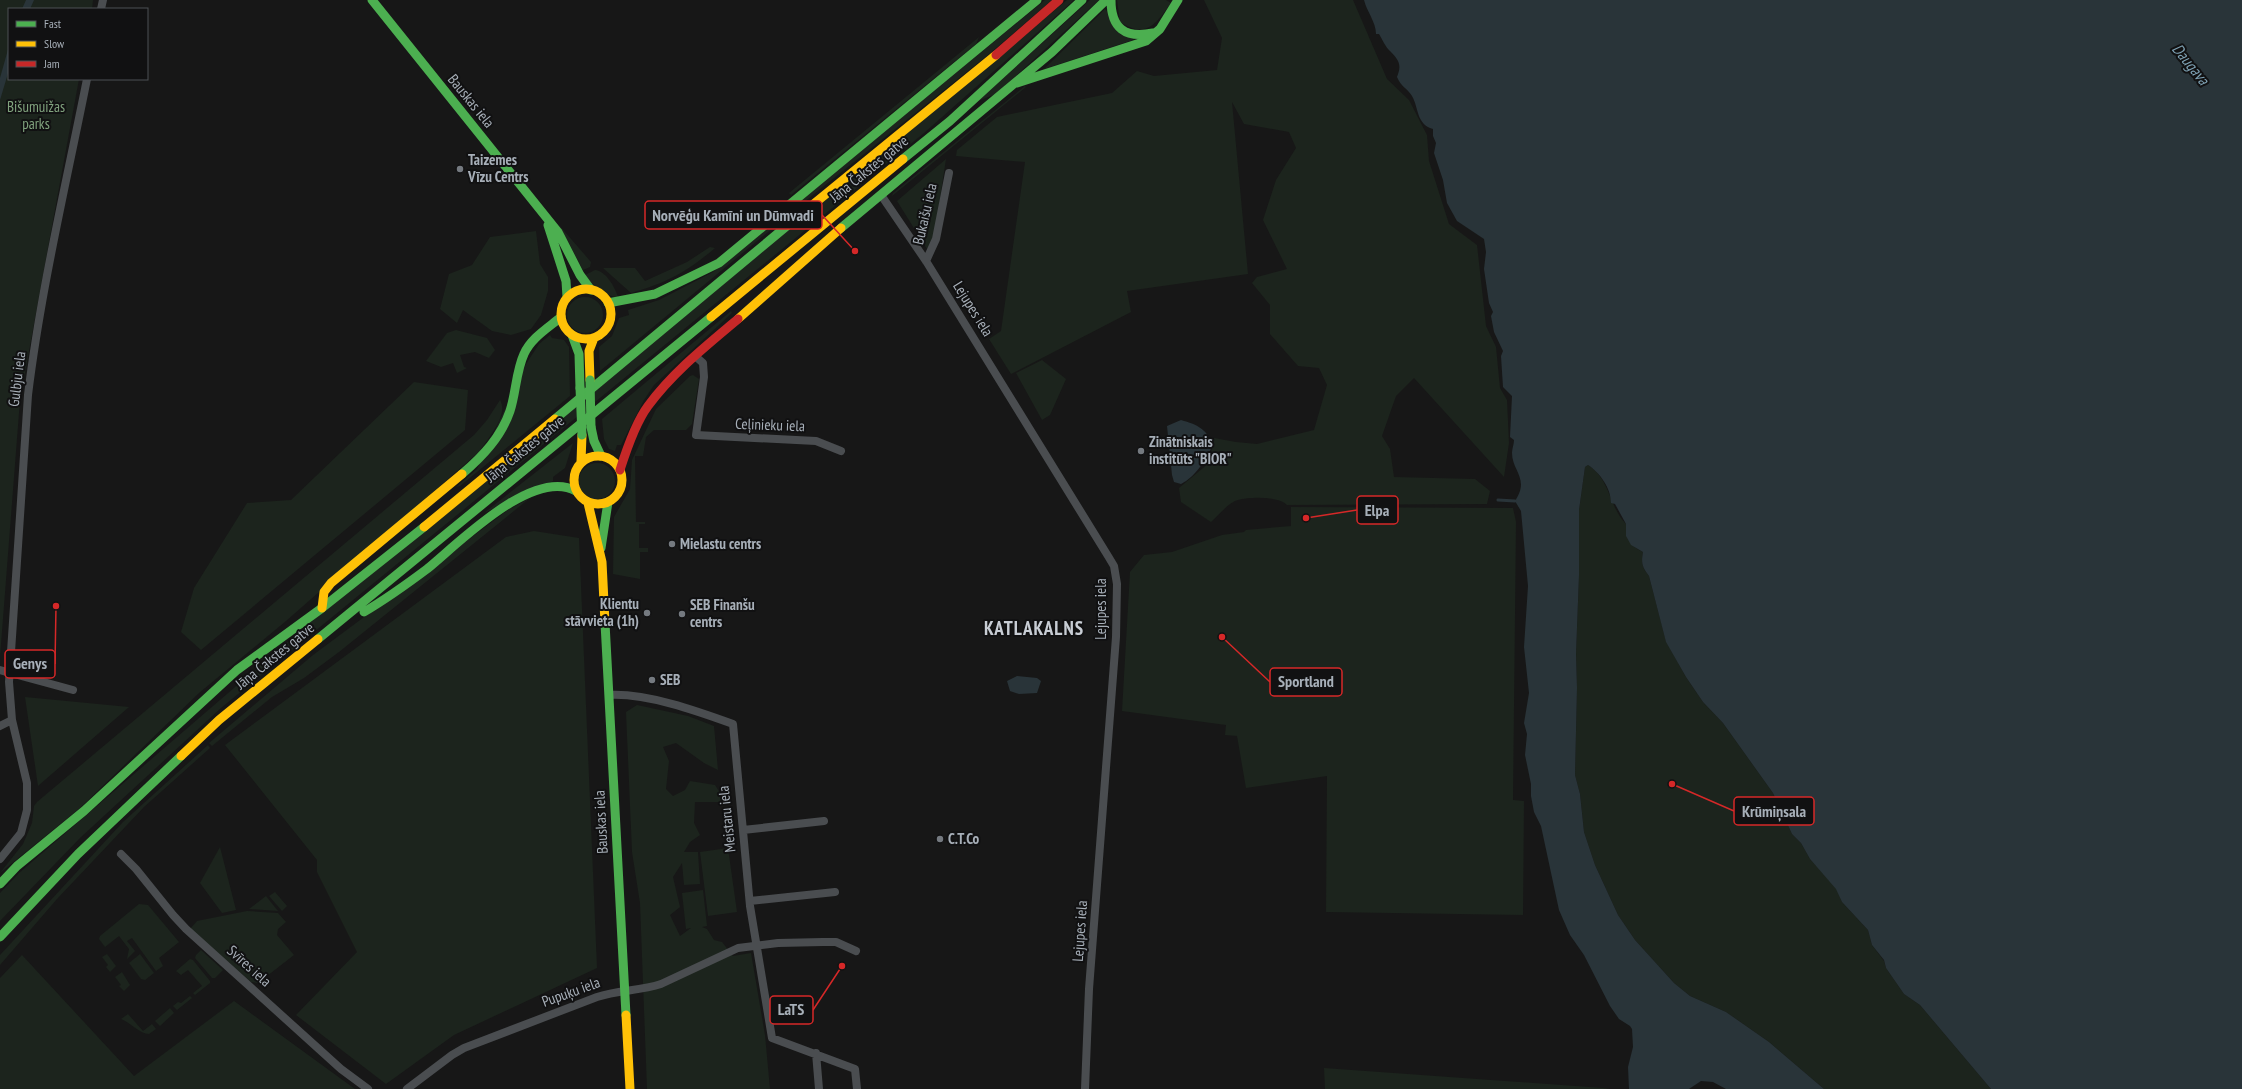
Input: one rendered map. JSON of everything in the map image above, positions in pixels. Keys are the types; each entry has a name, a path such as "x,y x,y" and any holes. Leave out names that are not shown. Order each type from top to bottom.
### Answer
{"main road":[{"name":"Bauskas iela","path":"372,0 510,170 547,220 558,232 580,274 591,290"},
{"path":"608,303 655,294 718,263 1036,0"},
{"name":"Jāņa Čakstes gatve","path":"0,884 18,866 84,811 237,670 322,608 457,501 940,99 989,61 1059,0"},
{"name":"Jāņa Čakstes gatve","path":"0,937 78,854 219,720 475,508 950,121 1082,0"},
{"path":"340,621 354,618 366,611 437,561 512,502 530,493 556,485 566,485 576,491 588,502 595,504 608,502 617,495 622,486 620,470 626,451 647,407 660,389 695,356 881,194 1070,37 1106,0"},
{"path":"1111,0 1110,12 1115,23 1125,32 1144,36 1157,32"},
{"path":"1015,84 1146,41 1157,32 1178,0"},
{"path":"547,220 561,265 567,298"},
{"path":"572,335 587,339 594,338 604,331 610,321 608,303 598,293 591,290 578,290 567,298 561,310 563,324 578,345 582,435 581,462"},
{"path":"322,608 324,592 331,582 389,533 419,512 483,456 500,431 510,411 524,354 532,341 561,317"},
{"path":"594,338 589,351 591,427 594,441 601,456"},
{"path":"576,491 574,485 574,472 581,462 594,456 601,456 609,458 620,470"},
{"name":"Bauskas iela","path":"588,502 601,553"},
{"name":"Bauskas iela","path":"608,502 601,553 630,1089"}],"street":[{"name":"Gulbju iela","path":"0,859 21,833 27,810 27,783 12,720 10,672 25,437 32,361 87,80"},
{"name":"Bukaišu iela","path":"926,261 936,239 949,173"},
{"name":"Lejupes iela","path":"881,194 926,261 1092,526 1116,573 1118,600 1116,637 1089,989 1085,1089"},
{"name":"Ceļinieku iela","path":"695,356 703,363 704,378 696,435 816,441 841,451"},
{"path":"0,670 73,690"},
{"name":"Meistaru iela","path":"609,695 624,695 644,698 733,724 755,945 772,1038 816,1053"},
{"path":"0,726 12,720"},
{"path":"743,830 824,821"},
{"name":"Svīres iela","path":"121,854 136,869 186,929 341,1069 368,1089"},
{"path":"750,901 835,892"},
{"name":"Pupuķu iela","path":"407,1089 452,1055 464,1048 596,997 624,991 649,988 661,984 738,948 755,945 836,942 856,951"},
{"path":"819,1089 816,1053 855,1069 857,1089"}],"green space":[{"name":"Bišumuižas parks","path":"0,0 93,0 92,8 8,8 8,80 79,80 20,400 0,657"},
{"path":"1045,0 1052,0 988,55 814,194 600,371 599,347 612,336 619,318 629,315 628,310 659,300 713,272"},
{"path":"1067,0 1074,0 924,133 221,708 80,838 0,921 0,893 19,873 306,626"},
{"path":"1090,0 1099,0 996,94 978,101"},
{"path":"1117,0 1166,0 1171,3 1150,27 1137,29 1120,22"},
{"path":"1204,0 1353,0 1387,79 1409,100 1427,135 1429,161 1449,224 1477,245 1486,326 1496,347 1500,388 1507,400 1509,443 1504,477 1414,378 1396,396 1382,436 1390,449 1394,477 1475,479 1490,491 1487,504 1287,505 1277,500 1249,498 1231,503 1211,522 1181,502 1179,488 1209,463 1214,438 1257,444 1314,430 1327,385 1319,368 1298,366 1270,334 1270,305 1252,283 1257,277 1287,269 1263,220 1276,180 1296,148 1289,132 1244,124 1232,102 1248,274 1127,291 1131,312 1011,374 989,339 1001,331 1025,162 956,156 957,150 997,117 1112,93 1137,71 1154,76 1217,70 1222,38"},
{"path":"1105,9 1133,40 1044,69"},
{"path":"979,37 976,44 791,195 789,193"},
{"path":"1025,86 1026,87 892,196 893,193"},
{"path":"946,159 934,237 927,249 897,201"},
{"path":"559,225 591,262 590,267 583,270"},
{"path":"536,231 540,264 548,277 548,291 541,315 531,329 511,335 492,331 463,310 457,323 440,309 449,274 472,265 490,237"},
{"path":"710,247 715,248 695,264 676,276 631,293 603,268 635,268 645,281 687,262"},
{"path":"595,270 606,276 615,289 618,297 604,293 585,275"},
{"path":"588,297 598,302 602,308 602,322 598,328 592,332 582,333 572,328 568,322 567,312 572,302 578,298"},
{"path":"731,311 732,313 654,385 644,400 621,445 617,445 615,451 609,449 604,439 602,419"},
{"path":"456,330 487,338 495,350 489,358 475,352 460,355 464,367 467,368 457,373 453,363 441,367 426,361 447,333"},
{"path":"550,335 552,338 564,340 569,347 570,396 460,486 456,487 477,469 526,364 539,344"},
{"path":"1042,360 1066,379 1050,415 1042,420 1016,373"},
{"path":"693,375 699,379 692,424 686,430 654,430 646,437 643,456 635,456 636,522 645,522 645,524 639,524 639,548 648,548 648,552 640,552 640,579 613,574 614,517 630,489 632,460 656,409 690,376"},
{"path":"414,382 468,390 465,430 201,650 181,632 194,588 247,503 291,500"},
{"path":"500,400 502,412 500,419 480,451 286,621 199,693 80,808 0,873 23,844 32,823 34,806 37,802 474,435 487,420"},
{"path":"573,443 565,468 553,477 553,481 484,513"},
{"path":"601,463 610,468 614,474 614,488 610,494 601,499 593,499 584,494 580,488 579,477 584,468 590,464"},
{"path":"1588,465 1596,471 1606,486 1616,510 1626,524 1628,538 1635,547 1643,552 1643,565 1649,576 1666,641 1686,677 1703,702 1723,723 1773,793 1792,834 1801,843 1810,859 1837,889 1842,902 1868,930 1872,945 1884,961 1886,968 1904,994 1920,1005 1991,1089 1824,1089 1769,1042 1726,1012 1690,996 1674,983 1635,940 1618,915 1595,865 1584,832 1580,794 1575,775 1579,510 1585,467"},
{"path":"530,498 339,652 304,678 272,697 212,746 209,743 313,655 508,510"},
{"path":"1291,507 1513,508 1516,522 1513,800 1524,801 1523,915 1326,912 1327,776 1246,788 1237,736 1225,735 1226,725 1122,711 1130,572 1144,555 1172,552 1222,535 1244,532 1246,530 1291,526"},
{"path":"534,531 579,538 597,968 454,1035 386,1084 296,1015 357,952 317,872 317,860 225,745 506,537"},
{"path":"25,697 129,707 38,786"},
{"path":"637,705 688,716 714,726 718,770 704,763 676,743 663,747 669,761 666,789 673,796 685,790 690,781 715,785 726,802 695,802 694,823 700,835 690,842 684,852 698,852 700,884 684,885 682,863 673,877 680,907 670,915 680,936 691,928 686,929 682,893 703,890 707,926 702,927 707,929 714,940 722,942 733,956 751,953 765,1035 770,1089 647,1089 640,903 632,852 626,712"},
{"path":"208,745 210,748 144,807 57,899 0,965 0,955 123,822"},
{"path":"220,847 236,910 222,913 200,883"},
{"path":"728,848 737,912 708,916 700,852"},
{"path":"275,892 287,906 282,911 269,896"},
{"path":"266,896 278,911 249,909"},
{"path":"139,904 148,905 179,942 159,958 163,966 156,971 132,938 127,941 135,951 127,959 129,949 119,936 105,947 99,939 100,936"},
{"path":"247,911 278,913 286,922 278,929 277,935 294,955 258,983 251,982 190,929 197,921"},
{"path":"201,950 223,970 215,978 212,978 195,958"},
{"path":"107,954 116,966 110,972 106,967 108,965 102,957"},
{"path":"140,954 154,973 145,980 141,979 129,963"},
{"path":"22,955 134,1076 234,1001 355,1089 0,1089 0,978"},
{"path":"190,959 193,960 210,981 210,983 195,995 193,993 202,986 188,970 181,975 176,971"},
{"path":"122,972 130,985 124,991 119,986 121,985 115,977"},
{"path":"190,996 192,998 177,1010 173,1006 178,1002 181,1003"},
{"path":"170,1008 174,1013 160,1026 155,1021"},
{"path":"128,1014 143,1031 152,1024 156,1029 149,1034 142,1032 121,1019"},
{"path":"1324,1068 1603,1088 1610,1089 1325,1089"}],"water":[{"path":"26,0 34,0 30,8 22,8"},
{"name":"Daugava","path":"1364,0 2242,0 2242,1089 1991,1089 1920,1005 1904,994 1886,968 1884,960 1872,945 1868,930 1842,902 1836,889 1810,859 1801,843 1792,834 1773,793 1723,723 1703,702 1686,677 1666,642 1649,576 1643,565 1643,552 1631,545 1626,536 1626,524 1615,504 1611,503 1611,497 1607,486 1597,472 1588,465 1585,467 1579,510 1575,775 1580,794 1584,832 1595,865 1618,915 1635,940 1674,983 1690,996 1726,1012 1769,1042 1824,1089 1726,1089 1713,1082 1701,1081 1689,1089 1629,1089 1628,1067 1633,1047 1632,1029 1619,1019 1610,1006 1584,955 1570,935 1559,910 1541,826 1534,812 1531,796 1531,784 1525,755 1527,734 1524,723 1529,693 1524,647 1528,586 1521,511 1515,501 1521,487 1521,481 1513,459 1512,451 1514,440 1510,437 1512,396 1503,387 1501,356 1503,351 1494,332 1491,316 1493,312 1489,303 1484,269 1486,252 1484,239 1457,221 1447,203 1443,180 1434,153 1436,143 1433,136 1433,129 1428,127 1421,120 1412,96 1397,77 1399,63 1396,57 1387,48 1379,34 1376,34 1375,25"},
{"path":"8,50 8,73 0,100 0,78"},
{"path":"1181,420 1204,431 1213,444 1196,472 1181,484 1174,482 1172,475 1167,426"},
{"path":"1017,676 1037,678 1041,681 1037,693 1019,694 1010,691 1007,681"}],"waterway":[{"path":"1498,500 1515,501"}],"traffic: fast":[{"path":"372,0 558,232 580,275 591,290"},
{"path":"608,303 655,294 719,263 1037,0"},
{"path":"903,159 950,121 1082,0"},
{"path":"841,228 1052,52 1106,0"},
{"path":"1111,0 1114,18 1117,24 1127,33 1153,33"},
{"path":"1017,83 1146,41 1160,29 1178,0"},
{"path":"548,225 566,281 567,297"},
{"path":"555,419 788,225"},
{"path":"462,474 484,453 502,429 510,411 519,368 527,348 540,334 561,317"},
{"path":"318,639 711,317"},
{"path":"572,335 579,354 580,388"},
{"path":"590,380 591,427"},
{"path":"580,388 582,435"},
{"path":"591,427 594,441 601,456"},
{"path":"364,612 419,575 497,511 518,498 539,489 559,486 576,491"},
{"path":"601,548 608,502"},
{"path":"0,884 17,866 84,811 237,670 322,608 424,527"},
{"path":"605,623 626,1015"},
{"path":"0,937 78,854 181,756"}],"traffic: slow":[{"path":"788,225 996,55"},
{"path":"711,317 903,159"},
{"path":"738,319 841,228"},
{"path":"586,289 596,291 604,296 609,304 611,314 609,324 604,332 596,337 586,339 576,337 568,332 563,324 561,314 563,304 568,296 576,291 586,289"},
{"path":"590,380 589,351 594,338"},
{"path":"424,527 555,419"},
{"path":"581,462 582,435"},
{"path":"593,456 603,456 612,460 618,466 622,475 622,480 622,485 618,494 612,500 603,504 593,504 584,500 578,494 574,485 574,475 578,466 584,460 593,456"},
{"path":"322,608 324,592 331,583 462,474"},
{"path":"588,503 602,562 605,623"},
{"path":"181,756 219,720 318,639"},
{"path":"626,1015 630,1089"}],"traffic: jam":[{"path":"996,55 1059,0"},
{"path":"620,470 635,428 648,406 679,371 702,349 738,319"}],"place":[{"name":"Taizemes Vīzu Centrs","path":"460,169"},
{"name":"Norvēģu Kamīni un Dūmvadi","path":"855,251"},
{"name":"Zinātniskais institūts \"BIOR\"","path":"1141,451"},
{"name":"Elpa","path":"1306,518"},
{"name":"Mielastu centrs","path":"672,544"},
{"name":"Genys","path":"56,606"},
{"name":"Klientu stāvvieta (1h)","path":"647,613"},
{"name":"SEB Finanšu centrs","path":"682,614"},
{"name":"Sportland","path":"1222,637"},
{"name":"SEB","path":"652,680"},
{"name":"Krūmiņsala","path":"1672,784"},
{"name":"C.T.Co","path":"940,839"},
{"name":"LaTS","path":"842,966"}],"district":[{"name":"KATLAKALNS","path":"1034,628"}]}
